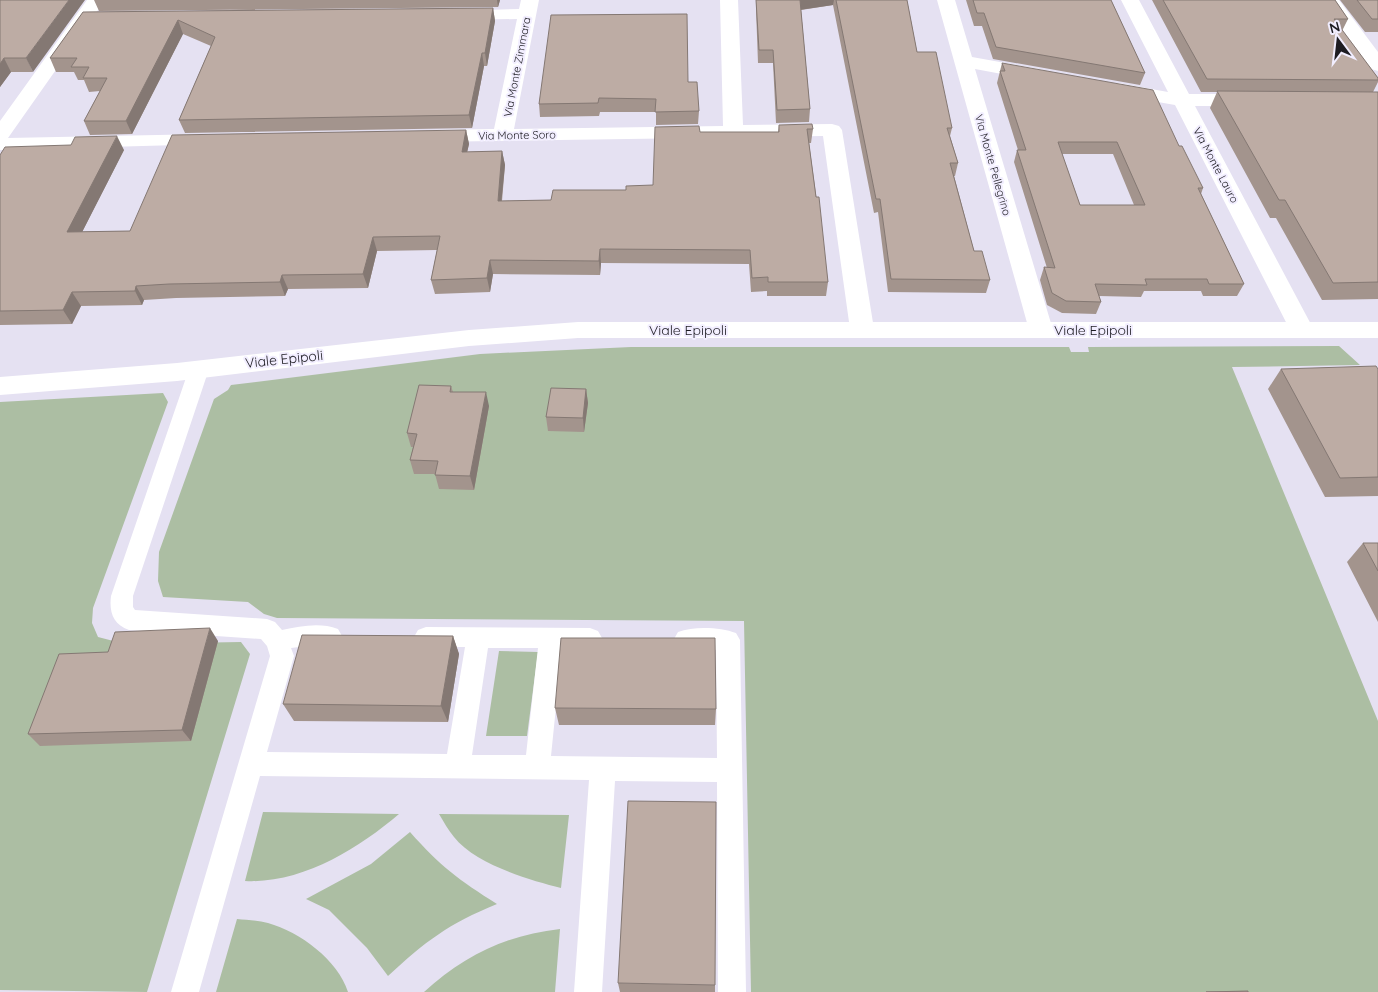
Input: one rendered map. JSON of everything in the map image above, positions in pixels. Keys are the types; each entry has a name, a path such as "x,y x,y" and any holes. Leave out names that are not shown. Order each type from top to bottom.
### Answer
{"street":[{"path":"0,134 96,0"},
{"path":"729,0 733,131"},
{"name":"Via Monte Pellegrino","path":"946,0 1041,330"},
{"name":"Via Monte Lauro","path":"1130,0 1302,330"},
{"path":"1330,0 1378,65"},
{"path":"435,15 528,7"},
{"name":"Via Monte Zimmara","path":"503,135 528,7"},
{"path":"82,18 101,18"},
{"path":"962,61 1059,78"},
{"path":"1096,85 1182,100 1270,100"},
{"name":"Via Monte Soro","path":"414,137 832,130 862,329"},
{"path":"0,144 224,140"},
{"name":"Viale Epipoli","path":"0,386 198,369 469,338 578,330 1378,330"}],"lane":[{"path":"185,992 282,656 277,641 267,629 129,620 122,610 122,596 198,369"},
{"path":"277,641 306,635 354,636"},
{"path":"401,636 610,638"},
{"path":"458,766 478,637"},
{"path":"537,767 551,638"},
{"path":"659,639 728,640 732,992"},
{"path":"251,764 729,770"},
{"path":"588,992 603,768"}],"green space":[{"path":"1339,346 1360,365 1232,367 1378,721 1378,992 751,992 744,621 277,618 264,614 248,602 163,597 158,581 159,552 214,399 228,390 231,385 480,354 631,347 1069,347 1071,352 1089,352 1088,347"},
{"path":"163,393 168,402 93,608 92,623 98,637 125,644 241,642 250,654 147,992 0,990 0,402"},
{"path":"499,651 538,652 527,736 486,736"},
{"path":"263,812 399,814 366,840 328,862 287,877 245,881"},
{"path":"439,814 569,815 561,888 503,870 475,855 463,847 454,837"},
{"path":"410,832 450,872 497,904 438,934 388,976 367,948 329,910 306,899 371,864"},
{"path":"237,919 268,923 305,940 327,958 343,980 348,992 216,992"},
{"path":"560,929 555,992 424,992 455,968 487,949 522,936"}],"building":[{"path":"0,0 69,0 26,58 4,58 0,64"},
{"path":"756,0 800,0 810,109 777,110 773,50 759,50"},
{"path":"836,0 907,0 917,52 936,52 952,128 947,128 958,163 950,163 974,251 982,251 990,280 891,279 880,199 876,199"},
{"path":"973,0 1111,0 1145,73 996,47 984,13 977,13"},
{"path":"1163,0 1335,0 1348,19 1334,19 1378,80 1207,79"},
{"path":"1357,0 1378,0 1378,19 1372,19"},
{"path":"493,8 485,53 482,53 469,115 179,120 215,37 178,20 126,121 84,121 107,78 83,78 89,67 71,67 77,58 50,58 83,12"},
{"path":"687,14 688,82 697,82 699,111 655,112 656,99 599,98 598,103 539,104 551,15"},
{"path":"1002,63 1153,90 1179,146 1182,146 1203,188 1198,188 1244,284 1209,284 1207,279 1145,279 1147,285 1095,284 1101,302 1066,301 1052,293 1044,267 1055,268 1017,150 1026,150 1000,71 1005,71","holes":["1058,142 1117,142 1145,205 1080,205"]},
{"path":"1217,91 1378,92 1378,282 1333,283 1285,200 1279,200"},
{"path":"812,124 813,129 807,129 816,197 819,197 828,282 768,282 768,277 752,278 750,250 600,249 599,261 490,260 487,278 431,280 440,236 373,237 363,274 282,275 280,282 169,284 136,286 135,291 72,292 63,310 0,311 0,155 5,147 71,145 75,137 117,136 67,232 130,231 172,135 466,130 462,152 502,151 498,201 551,200 553,190 626,190 626,186 653,185 655,127 699,126 700,132 779,132 779,125"},
{"path":"1376,366 1378,369 1378,477 1340,478 1281,369"},
{"path":"419,385 451,386 450,392 486,392 470,476 435,475 438,461 410,460 417,434 407,433"},
{"path":"551,388 586,389 583,418 546,417"},
{"path":"1363,543 1378,543 1378,571"},
{"path":"210,628 182,730 28,734 59,654 108,652 115,632"},
{"path":"302,635 453,636 441,706 283,704"},
{"path":"561,638 715,638 716,709 555,708"},
{"path":"628,801 716,802 715,985 618,983"},
{"path":"1248,991 1248,992 1206,992"}]}
